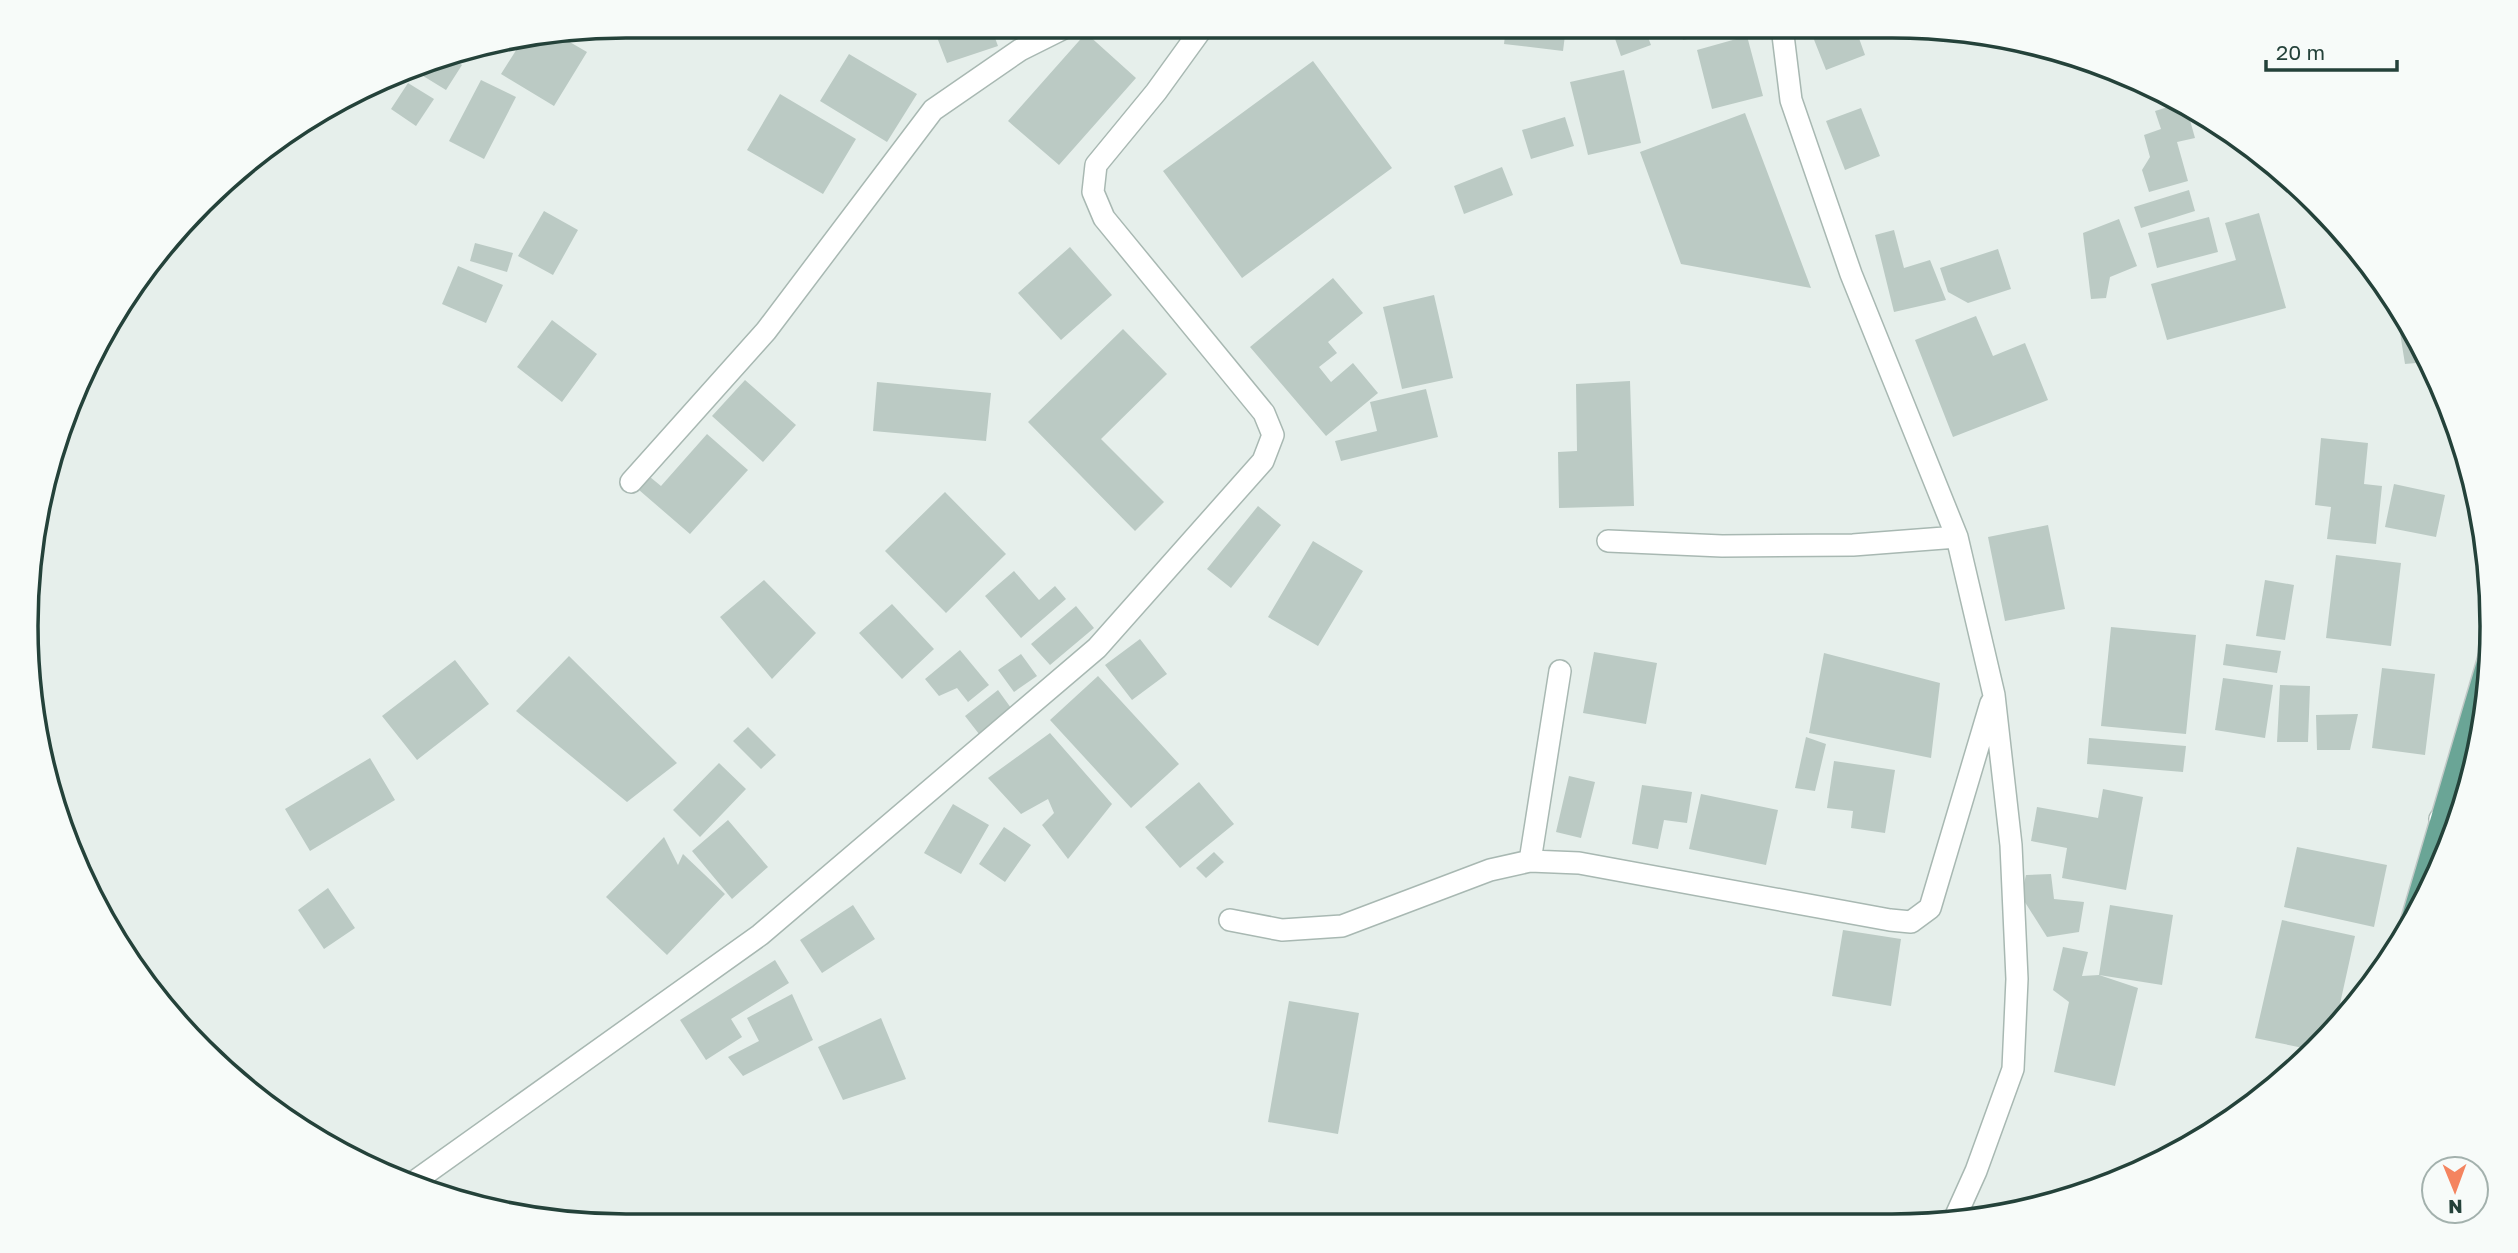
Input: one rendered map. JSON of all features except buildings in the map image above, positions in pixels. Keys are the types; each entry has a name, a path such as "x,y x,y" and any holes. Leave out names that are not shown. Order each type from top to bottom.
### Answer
{"main road":[{"path":"2457,784 2464,760"}],"street":[{"path":"631,482 766,331 933,110 1020,50 1044,38"},
{"path":"421,1177 760,935 1097,648 1263,461 1273,435 1264,412 1104,218 1093,192 1096,166 1156,93 1195,38"},
{"path":"1783,38 1791,100 1842,250 1957,537 1994,695 2012,858 2017,979 2013,1069 1976,1171 1958,1210"},
{"path":"1608,541 1722,545 1853,545 1957,537"},
{"path":"1530,861 1560,671"},
{"path":"1230,920 1282,930 1342,926 1490,870 1530,861 1579,863 1912,922 1930,908 1994,695"}]}
